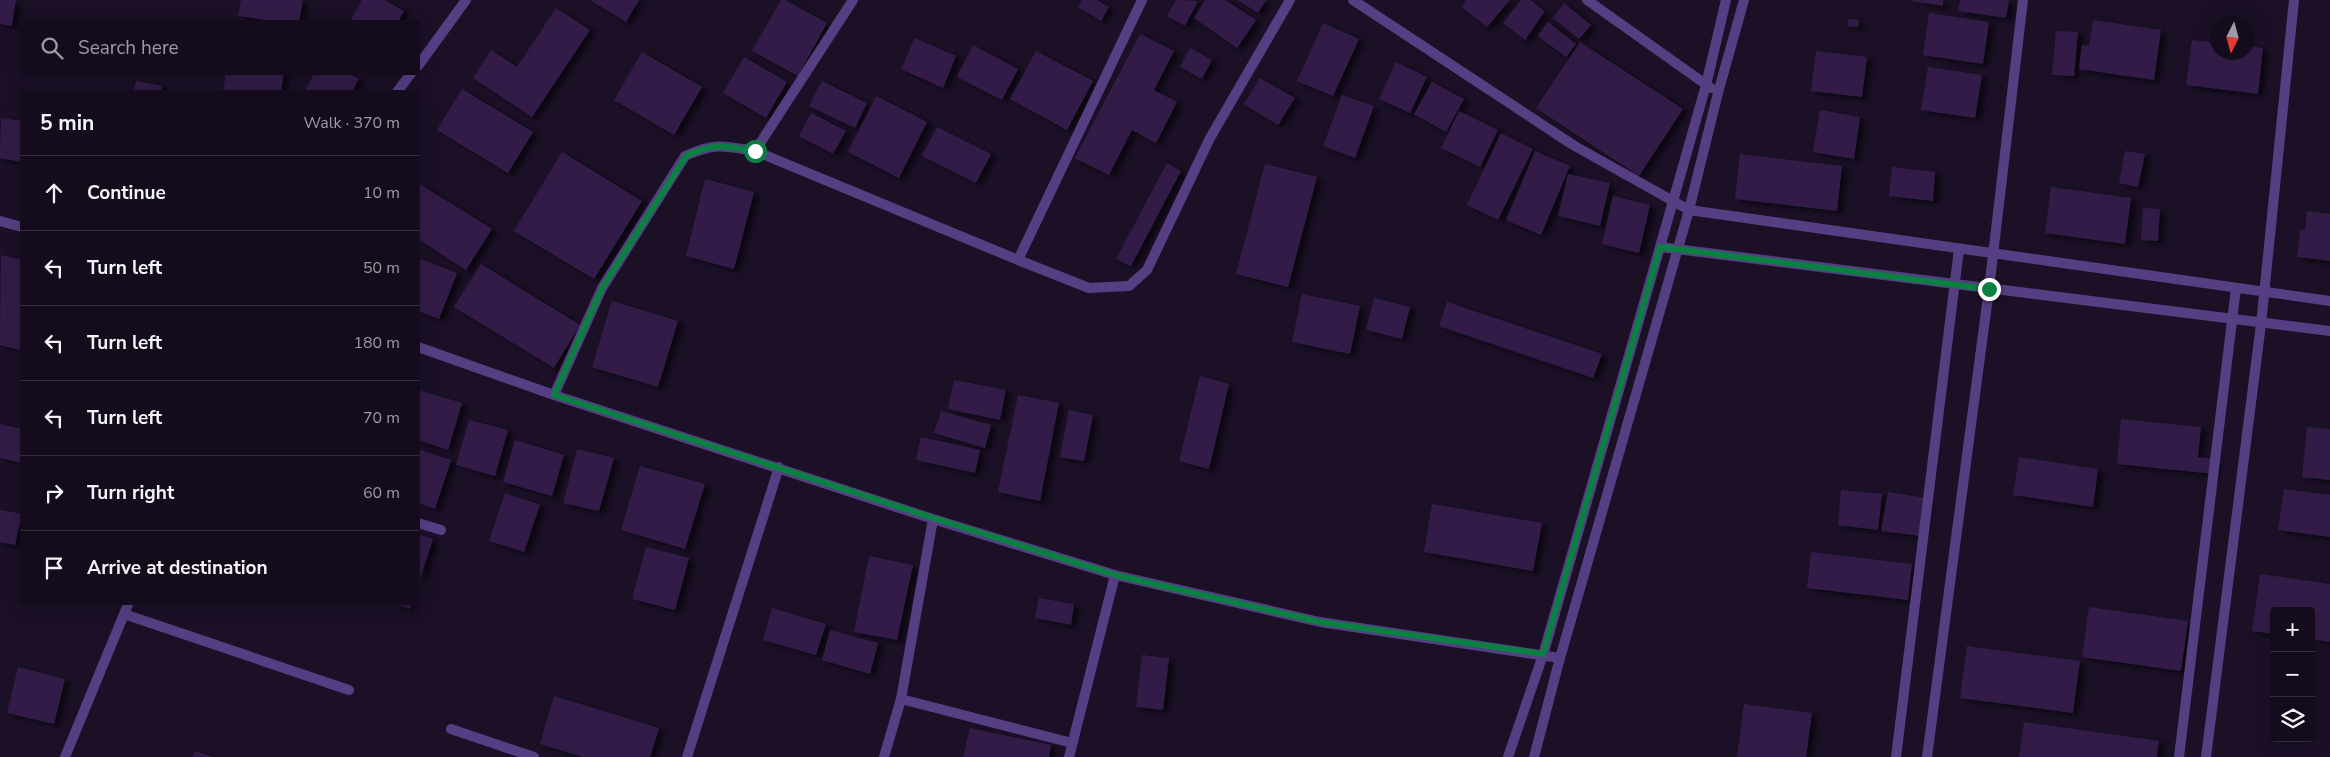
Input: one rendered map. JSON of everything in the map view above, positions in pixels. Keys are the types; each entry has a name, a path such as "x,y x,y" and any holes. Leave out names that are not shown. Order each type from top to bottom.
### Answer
{"street":[{"path":"420,63 466,0"},
{"path":"755,151 853,0"},
{"path":"1018,260 1142,0"},
{"path":"554,395 602,288 686,156 706,146 724,146 755,151 1089,288 1129,286 1147,270 1210,138 1290,0"},
{"path":"1353,0 1573,145 1689,210 2330,301"},
{"path":"1587,0 1718,93"},
{"path":"1508,757 1543,654 1706,85 1726,0"},
{"path":"1534,757 1560,658 1689,210 1718,93 1744,0"},
{"path":"1927,757 1989,289 2023,0"},
{"path":"2206,757 2261,324 2294,0"},
{"path":"399,90 410,75"},
{"path":"0,221 20,226"},
{"path":"1660,247 2330,332"},
{"path":"1896,757 1959,249"},
{"path":"2180,757 2236,288"},
{"path":"420,348 554,395 1115,575 1320,622 1560,658"},
{"path":"687,757 779,468"},
{"path":"884,757 901,699 933,518"},
{"path":"420,523 441,530"},
{"path":"1068,757 1115,575"},
{"path":"65,757 128,605"},
{"path":"124,614 349,690"},
{"path":"901,699 1072,743"},
{"path":"451,729 534,757"}],"building":[{"path":"0,0 16,0 12,26 0,24"},
{"path":"241,0 303,0 299,20 267,20 238,16"},
{"path":"362,0 384,0 404,11 399,20 351,20"},
{"path":"590,0 639,0 626,22"},
{"path":"781,0 785,0 827,23 798,76 752,51"},
{"path":"1083,0 1097,0 1109,7 1101,21 1078,7"},
{"path":"1176,0 1198,1 1185,26 1167,16"},
{"path":"1205,0 1225,0 1256,20 1237,48 1194,18"},
{"path":"1238,0 1266,0 1258,13"},
{"path":"1467,0 1510,0 1487,27 1462,7"},
{"path":"1521,0 1530,0 1545,11 1525,40 1503,23"},
{"path":"1907,0 1943,0 1943,6"},
{"path":"1960,0 2009,0 2006,18 1958,11"},
{"path":"1564,3 1591,25 1579,39 1553,18"},
{"path":"556,8 590,30 532,117 473,78 491,50 517,67"},
{"path":"1929,13 1989,22 1983,64 1923,55"},
{"path":"1848,19 1859,20 1858,27 1847,26"},
{"path":"2093,20 2161,30 2154,80 2079,69 2082,45 2089,46"},
{"path":"1548,22 1576,44 1566,57 1538,36"},
{"path":"1323,23 1359,39 1333,96 1297,81"},
{"path":"2056,31 2078,32 2074,76 2052,75"},
{"path":"1140,34 1174,51 1154,90 1177,102 1156,143 1132,130 1109,175 1075,158"},
{"path":"915,38 956,56 943,88 901,69"},
{"path":"2192,40 2210,42 2210,60 2255,60 2255,47 2263,48 2258,94 2186,85"},
{"path":"1580,42 1683,109 1639,176 1536,108"},
{"path":"973,45 1018,69 1002,100 957,77"},
{"path":"1190,48 1212,60 1202,79 1180,67"},
{"path":"1036,51 1093,81 1067,130 1010,99"},
{"path":"1816,51 1867,57 1862,97 1811,91"},
{"path":"642,52 702,87 674,135 614,100"},
{"path":"744,57 787,82 766,118 723,93"},
{"path":"1396,62 1427,77 1410,113 1379,99"},
{"path":"1928,67 1982,75 1975,118 1921,110"},
{"path":"226,75 284,75 281,90 223,90"},
{"path":"313,75 352,75 359,79 353,90 305,90"},
{"path":"1260,78 1295,98 1278,125 1244,104"},
{"path":"136,81 162,86 161,90 134,90"},
{"path":"822,81 867,103 855,128 809,106"},
{"path":"1432,82 1464,99 1446,132 1414,114"},
{"path":"462,89 533,132 508,173 437,130"},
{"path":"1342,95 1374,106 1355,158 1323,146"},
{"path":"876,96 927,122 899,178 848,152"},
{"path":"1820,110 1860,117 1854,159 1813,152"},
{"path":"1459,111 1498,130 1480,167 1441,148"},
{"path":"811,113 846,131 833,154 799,136"},
{"path":"1,118 20,121 20,162 0,158"},
{"path":"937,127 991,154 976,183 922,156"},
{"path":"1501,133 1533,149 1498,220 1467,205"},
{"path":"1535,151 1570,166 1541,235 1506,220"},
{"path":"2125,151 2145,154 2138,187 2119,183"},
{"path":"562,152 642,201 594,279 514,231"},
{"path":"1740,154 1842,166 1837,211 1735,199"},
{"path":"1167,163 1181,171 1131,266 1116,259"},
{"path":"1265,164 1317,177 1288,287 1236,274"},
{"path":"1892,167 1935,172 1933,201 1889,196"},
{"path":"1568,174 1610,183 1600,226 1558,216"},
{"path":"705,179 754,192 734,269 686,256"},
{"path":"420,184 492,229 466,270 420,240"},
{"path":"2051,187 2131,198 2125,244 2045,233"},
{"path":"1613,196 1650,205 1639,253 1602,244"},
{"path":"2143,208 2160,209 2158,241 2141,240"},
{"path":"2307,211 2330,214 2330,261 2297,257 2300,230 2305,230"},
{"path":"1,255 20,260 20,350 0,345"},
{"path":"420,259 457,273 439,319 420,312"},
{"path":"481,264 580,325 554,368 454,307"},
{"path":"1302,294 1360,306 1350,354 1292,342"},
{"path":"1374,298 1410,307 1402,339 1366,330"},
{"path":"612,301 678,321 658,387 592,367"},
{"path":"1447,302 1602,354 1593,378 1439,326"},
{"path":"1200,376 1229,384 1209,469 1179,461"},
{"path":"954,380 1006,390 1000,420 948,409"},
{"path":"420,391 462,403 448,450 420,441"},
{"path":"1018,395 1059,403 1040,501 998,492"},
{"path":"1069,410 1093,415 1084,461 1060,457"},
{"path":"941,411 991,425 985,448 934,433"},
{"path":"2121,419 2201,427 2198,457 2215,459 2214,474 2117,464"},
{"path":"469,420 508,430 495,476 456,465"},
{"path":"0,424 20,429 20,463 0,458"},
{"path":"2307,427 2330,429 2330,480 2302,477"},
{"path":"921,437 980,450 975,473 916,460"},
{"path":"515,440 564,455 552,496 503,482"},
{"path":"577,449 614,458 599,511 563,503"},
{"path":"420,450 451,460 435,509 420,504"},
{"path":"2019,457 2098,469 2093,507 2013,495"},
{"path":"640,466 705,484 685,549 621,530"},
{"path":"2284,489 2330,495 2330,537 2278,530"},
{"path":"1841,490 1882,494 1878,530 1838,525"},
{"path":"1888,492 1926,498 1920,536 1881,531"},
{"path":"505,493 540,505 524,552 489,541"},
{"path":"1432,504 1542,523 1533,571 1424,552"},
{"path":"0,510 20,514 15,545 0,542"},
{"path":"420,535 433,539 420,579"},
{"path":"646,547 689,558 675,610 632,599"},
{"path":"1811,552 1912,564 1908,600 1807,588"},
{"path":"869,556 913,565 897,640 854,632"},
{"path":"2260,574 2330,584 2330,642 2315,640 2315,607 2270,607 2270,633 2252,631"},
{"path":"1039,598 1074,604 1071,625 1035,618"},
{"path":"400,605 411,605 410,609"},
{"path":"2089,607 2188,621 2181,671 2082,657"},
{"path":"772,608 826,624 816,655 763,640"},
{"path":"830,630 878,643 870,674 822,660"},
{"path":"1967,646 2080,661 2073,713 1960,698"},
{"path":"1142,655 1169,658 1163,710 1136,707"},
{"path":"18,667 65,679 54,724 7,713"},
{"path":"554,696 659,728 650,757 583,757 540,744"},
{"path":"1744,704 1812,713 1806,757 1737,757"},
{"path":"2024,722 2159,741 2157,757 2019,757"},
{"path":"970,728 1051,745 1049,757 963,757"},
{"path":"195,751 213,757 192,757"}],"route":[{"path":"755,151 724,146 706,146 686,156 602,288 554,395 1115,575 1320,622 1543,654 1660,247 1989,289"}]}
